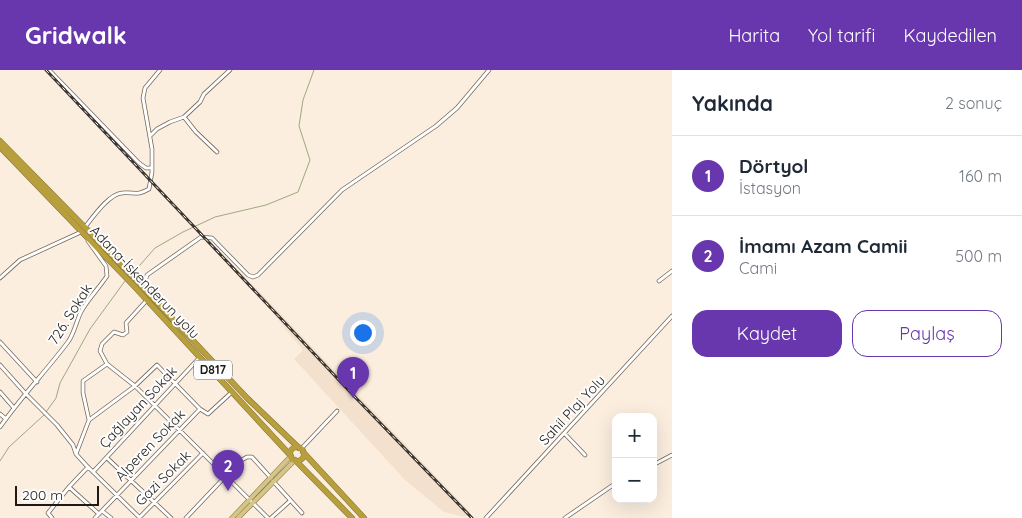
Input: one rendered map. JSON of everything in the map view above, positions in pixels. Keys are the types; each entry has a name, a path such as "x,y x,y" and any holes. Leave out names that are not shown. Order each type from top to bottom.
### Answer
{"highway":[{"name":"D817","path":"0,141 83,230 156,302 247,398 301,450 364,518"},
{"name":"Adana-İskenderun yolu","path":"0,147 83,230"},
{"name":"Adana-İskenderun yolu","path":"135,283 147,300 293,458 352,518"},
{"path":"295,448 301,450 302,458 293,458 291,450 295,448"}],"main road":[{"path":"232,518 293,458"},
{"path":"238,518 251,501"}],"street":[{"path":"49,70 139,163 146,168 151,168"},
{"path":"0,278 20,260 83,230 111,197 120,193 140,194 149,189 152,149 143,98 145,88 160,70"},
{"path":"150,137 157,129 184,117 200,102 204,94 230,70"},
{"path":"156,302 145,282 146,275 201,237 212,238 248,275 253,278 258,276 342,190 436,126 457,108 489,70"},
{"path":"184,117 196,132 217,152"},
{"name":"726. Sokak","path":"0,427 73,334 81,312 107,276 106,266 83,230"},
{"path":"659,281 672,271"},
{"path":"147,300 126,323 126,332 123,335 114,332 102,344 100,351 107,364 135,386 270,518 290,500"},
{"name":"Sahil Plaj Yolu","path":"486,518 672,316"},
{"path":"0,342 2,347 37,382"},
{"name":"Çağlayan Sokak","path":"93,472 200,357"},
{"path":"89,420 83,393 83,381 107,364"},
{"path":"0,365 34,403 57,425 73,445 76,454 139,518"},
{"path":"76,454 89,420 135,386 157,365 200,409 208,414 232,392"},
{"path":"0,392 14,408"},
{"name":"Alperen Sokak","path":"95,518 200,409"},
{"path":"301,450 337,411"},
{"path":"0,414 6,419"},
{"path":"565,434 585,455"},
{"name":"Gazi Sokak","path":"139,518 203,453"},
{"path":"657,463 672,455"},
{"path":"186,518 240,461 247,457 252,457 302,513"},
{"path":"107,458 170,518"},
{"path":"52,518 48,513 88,467"},
{"path":"565,518 612,486"},
{"path":"69,487 98,514"},
{"path":"102,511 111,518"}],"shaded area":[{"path":"248,280 470,512 465,517 444,512 405,480 294,359 303,350 272,311 245,283"}],"waterway":[{"path":"133,273 155,248 183,232 215,217 266,205 298,192 310,160 299,126 303,100 314,70"},
{"path":"46,412 56,398 60,383 90,329 125,281"},
{"path":"0,461 9,447 44,415"}],"railway":[{"path":"46,70 472,518"}],"place":[{"name":"Dörtyol","path":"353,398"},
{"name":"İmamı Azam Camii","path":"228,491"}]}
